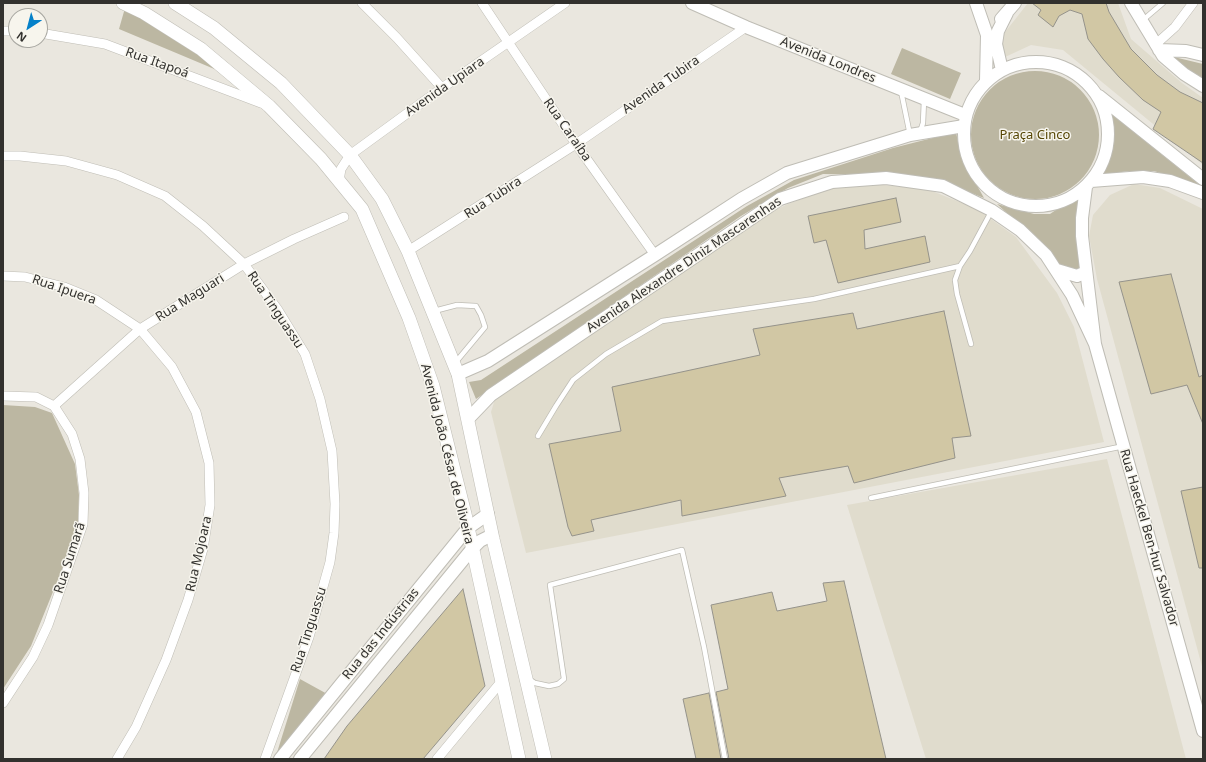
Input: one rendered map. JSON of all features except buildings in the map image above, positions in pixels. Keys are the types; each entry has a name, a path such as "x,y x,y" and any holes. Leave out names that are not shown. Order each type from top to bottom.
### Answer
{"main road":[{"name":"Avenida João César de Oliveira","path":"123,3 144,13 201,49 269,106 321,159 362,209 409,318 433,386 468,528 519,759"},
{"name":"Avenida João César de Oliveira","path":"175,3 214,28 281,83 350,155 382,199 408,251 456,369 524,676 545,759"}],"street":[{"path":"362,3 398,38 442,88"},
{"name":"Rua Caraíba","path":"482,3 576,144 656,255"},
{"name":"Avenida Upiara","path":"339,181 341,169 350,155 442,88 508,44 565,3"},
{"name":"Avenida Londres","path":"692,3 746,27 924,98 964,121"},
{"path":"976,3 987,35 986,81"},
{"path":"987,35 1015,3"},
{"path":"1131,3 1157,48 1184,74 1203,86"},
{"path":"1157,48 1193,3"},
{"path":"1002,70 996,44 998,32 1007,13"},
{"name":"Avenida Tubira","path":"576,144 746,27"},
{"name":"Rua Itapoá","path":"48,34 105,44 269,106"},
{"path":"1157,48 1186,51 1203,55"},
{"path":"1096,93 1106,115 1108,138 1103,161 1088,184 1066,200 1044,206 1020,205 998,196 981,181 970,165 964,146 964,121 973,96 986,81 1002,70 1022,63 1043,62 1063,67 1081,78 1096,93 1203,179"},
{"name":"Avenida Alexandre Diniz Mascarenhas","path":"456,369 488,362 741,199 787,173 915,134 964,121"},
{"name":"Rua Tubira","path":"408,251 576,144"},
{"name":"Rua Tinguassu","path":"3,156 20,156 72,163 117,175 165,196 203,226 244,264 278,310 305,354 320,399 332,451 335,504 334,533 330,562 309,637 264,759"},
{"name":"Avenida Alexandre Diniz Mascarenhas","path":"468,419 491,395 780,199 832,182 886,178 943,186 991,210"},
{"path":"1088,184 1143,178 1170,181 1203,193"},
{"name":"Rua Haeckel Ben-hur Salvador","path":"1088,184 1082,220 1086,272 1095,344 1203,731"},
{"path":"991,210 998,196"},
{"name":"Rua Haeckel Ben-hur Salvador","path":"991,210 1020,230 1046,255 1072,295 1095,344"},
{"name":"Rua Maguari","path":"54,406 140,329 244,264 294,239 344,217"},
{"path":"1057,270 1077,276 1086,272"},
{"name":"Rua Ipuera","path":"3,276 25,277 64,288 96,300 140,329"},
{"name":"Rua Mojoara","path":"117,759 142,714 166,660 180,622 203,549 210,505 208,463 196,412 172,367 140,329"},
{"path":"3,396 36,397 54,406"},
{"name":"Rua Sumarã","path":"3,703 33,657 48,625 83,524 84,493 80,459 72,434 54,406"},
{"name":"Rua das Indústrias","path":"280,759 468,528 488,514"},
{"name":"Rua das Indústrias","path":"300,759 472,549 480,541 492,535"},
{"path":"437,759 501,682"}],"lane":[{"path":"1142,21 1163,3"},
{"path":"901,89 915,134"},
{"path":"915,134 923,123 924,98"},
{"path":"971,344 957,294 956,280 960,266 970,251 991,210"},
{"path":"538,436 573,380 606,354 662,321 814,299 960,266"},
{"path":"433,311 457,305 476,306 481,315 485,327 456,369"},
{"path":"871,498 1124,446"},
{"path":"524,676 536,683 549,686 558,684 564,679 550,585 682,550 704,647 725,759"}],"shaded area":[{"path":"1028,3 1118,3 1131,39 1182,83 1203,98 1203,165 1063,50 1031,45 1003,58 1000,53 1002,36"},
{"path":"872,184 927,189 977,209 1016,237 1057,293 1074,327 1104,442 526,553 491,412 495,399 769,213 788,204 831,188"},
{"path":"1134,184 1160,188 1203,209 1203,670 1097,279 1089,236 1093,215 1110,195"},
{"path":"1107,459 1186,759 926,759 847,505"}],"green space":[{"path":"125,8 231,76 119,29"},
{"path":"902,48 961,73 950,99 891,74"},
{"path":"1174,57 1203,64 1203,82 1190,74"},
{"name":"Praça Cinco","path":"1029,71 1041,71 1060,76 1071,82 1084,94 1094,110 1098,123 1098,147 1094,160 1088,171 1076,184 1054,196 1041,199 1029,199 1010,194 999,188 986,176 974,154 971,141 971,129 976,110 982,99 994,86 1016,74"},
{"path":"1108,111 1201,186 1154,171 1129,171 1100,175 1110,152 1113,131"},
{"path":"956,132 961,157 984,198 938,180 905,175 823,174 788,188 741,216 476,399 469,382 481,380 747,206 794,180 893,148"},
{"path":"1082,192 1081,271 1068,272 1054,262 1035,239 997,204 1034,214 1050,214"},
{"path":"3,405 35,407 52,413 75,464 79,495 78,523 65,562 31,646 3,689"},
{"path":"300,679 329,695 275,759"}]}
